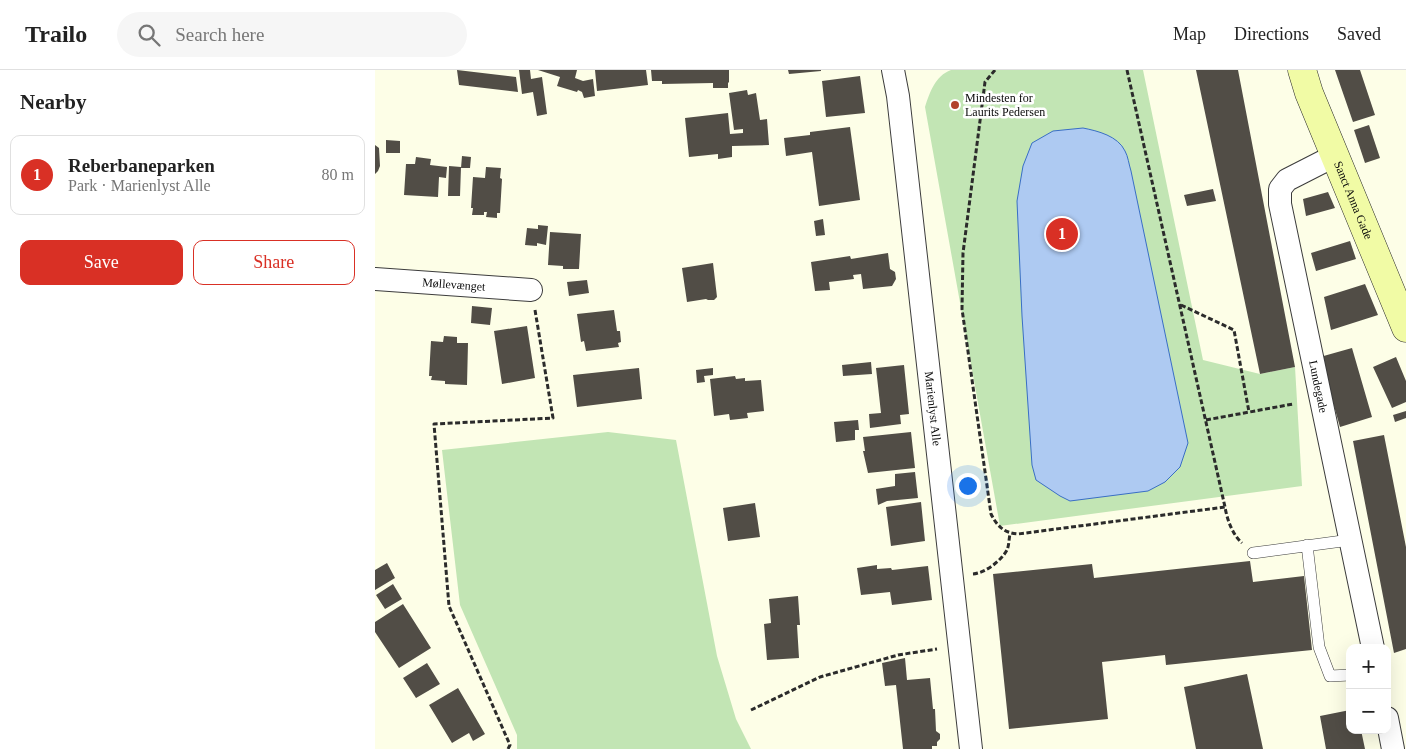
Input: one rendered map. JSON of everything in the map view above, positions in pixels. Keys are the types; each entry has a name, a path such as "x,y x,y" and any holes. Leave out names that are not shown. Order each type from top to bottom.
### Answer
{"main road":[{"name":"Sanct Anna Gade","path":"1302,70 1309,93 1406,328"}],"street":[{"name":"Marienlyst Alle","path":"893,70 899,105 971,749"},
{"name":"Lundegade","path":"1336,155 1287,180 1280,188 1279,204 1372,644"},
{"name":"Møllevænget","path":"375,279 531,290"},
{"path":"1390,734 1393,749"}],"lane":[{"path":"1253,553 1350,540"},
{"path":"1307,546 1319,647 1330,676 1346,675"}],"path":[{"path":"995,70 985,82 963,253 962,309 991,514 997,526 1010,534 1018,534 1225,506"},
{"path":"1127,70 1227,519 1237,538 1253,553"},
{"path":"508,749 510,745 449,606 434,424 553,418 531,290"},
{"path":"1180,305 1234,330 1249,412"},
{"path":"1206,420 1293,404"},
{"path":"980,573 993,566 1007,550 1010,534"},
{"path":"751,710 820,677 899,656 959,646"}],"green space":[{"path":"951,70 1143,70 1203,360 1260,374 1295,367 1302,486 1000,526 925,107 937,80"},
{"path":"608,432 676,440 717,656 736,719 751,749 517,749 517,735 460,605 442,450"}],"water":[{"path":"1083,128 1113,138 1122,146 1127,155 1188,443 1180,467 1165,482 1148,491 1070,501 1036,480 1032,465 1022,316 1017,201 1023,166 1032,143 1053,131"}],"building":[{"path":"457,70 516,77 518,92 459,85"},
{"path":"519,70 530,70 531,79 542,77 547,114 537,116 533,92 522,94"},
{"path":"538,70 577,70 575,78 583,81 593,79 595,96 584,98 582,92 578,90 577,92 557,86 560,77"},
{"path":"595,70 646,70 648,85 597,91"},
{"path":"651,70 729,70 728,88 713,88 713,83 662,84 662,81 652,81"},
{"path":"788,70 821,70 821,71 789,74"},
{"path":"1196,70 1238,70 1295,367 1260,374"},
{"path":"1335,70 1360,70 1375,115 1353,122"},
{"path":"860,76 865,113 826,117 822,81"},
{"path":"747,90 748,95 756,93 760,120 767,119 769,145 732,146 732,157 718,159 718,154 689,157 685,118 728,113 730,134 743,133 743,129 734,130 729,93"},
{"path":"1369,125 1380,158 1365,163 1354,130"},
{"path":"850,127 860,200 819,206 812,152 786,156 784,138 810,135 810,132"},
{"path":"386,140 400,141 400,153 386,153"},
{"path":"375,145 379,148 380,166 375,174"},
{"path":"462,156 471,157 470,168 461,168"},
{"path":"416,157 431,159 430,165 447,167 446,178 439,177 438,197 404,195 406,164 415,164"},
{"path":"449,166 461,167 460,196 448,196"},
{"path":"486,167 501,168 500,213 497,213 497,218 486,217 487,212 484,212 484,215 472,215 473,177 485,178"},
{"path":"1213,189 1216,201 1187,206 1184,195"},
{"path":"1328,192 1335,208 1306,216 1303,199"},
{"path":"823,219 825,235 816,236 814,221"},
{"path":"538,225 548,226 546,245 537,243 537,246 525,245 527,228 538,229"},
{"path":"550,232 581,234 579,269 563,269 563,266 548,265"},
{"path":"1350,241 1356,259 1316,271 1311,253"},
{"path":"888,253 890,269 895,272 896,279 892,286 863,289 861,274 853,275 854,279 829,282 830,290 815,291 811,262 850,256 851,259"},
{"path":"713,263 717,297 714,300 706,299 687,302 682,268"},
{"path":"587,280 589,293 569,296 567,282"},
{"path":"1365,284 1378,315 1331,330 1324,297"},
{"path":"472,306 492,308 490,325 471,323"},
{"path":"614,310 617,331 620,331 621,342 618,343 619,347 586,351 584,341 581,342 577,314"},
{"path":"527,326 535,378 502,384 494,331"},
{"path":"444,336 457,337 457,343 468,343 467,385 445,384 445,381 431,380 432,376 429,376 431,341 443,342"},
{"path":"1352,348 1372,417 1340,427 1320,357"},
{"path":"1396,357 1406,381 1406,402 1392,408 1373,367"},
{"path":"871,362 872,374 843,376 842,365"},
{"path":"904,365 909,414 900,415 901,424 870,428 869,414 881,413 876,368"},
{"path":"639,368 642,399 577,407 573,375"},
{"path":"713,368 713,375 704,376 705,382 697,383 696,370"},
{"path":"735,376 736,379 745,378 745,381 761,380 764,411 747,413 748,418 730,420 729,414 714,416 710,379"},
{"path":"1406,411 1406,418 1395,422 1393,415"},
{"path":"858,420 859,430 855,430 855,440 836,442 834,422"},
{"path":"911,432 915,468 868,473 863,451 865,451 863,437"},
{"path":"1384,435 1406,547 1406,649 1394,653 1353,441"},
{"path":"915,472 918,498 887,501 878,505 876,489 895,486 895,474"},
{"path":"921,502 925,541 891,546 886,507"},
{"path":"755,503 760,537 728,541 723,508"},
{"path":"1250,561 1253,582 1304,576 1312,650 1166,665 1165,655 1102,662 1108,719 1009,729 993,574 1092,564 1094,578"},
{"path":"387,563 395,578 375,590 375,570"},
{"path":"877,565 877,569 891,568 892,570 928,566 932,600 892,605 890,592 861,595 857,568"},
{"path":"393,584 402,599 385,609 376,595"},
{"path":"798,596 800,625 797,625 799,658 767,660 764,624 771,623 769,599"},
{"path":"403,604 431,648 399,668 375,632 375,622"},
{"path":"905,658 907,680 930,678 936,731 940,734 937,746 932,746 932,749 903,749 896,685 885,686 882,663"},
{"path":"427,663 440,684 416,698 403,678"},
{"path":"1247,674 1263,749 1196,749 1184,687"},
{"path":"458,688 485,734 473,741 469,733 452,743 429,705"},
{"path":"1346,711 1346,734 1362,734 1365,749 1326,749 1320,716"}],"place":[{"name":"Mindesten for Laurits Pedersen","path":"955,105"},
{"name":"Reberbaneparken","path":"1062,234"}]}
